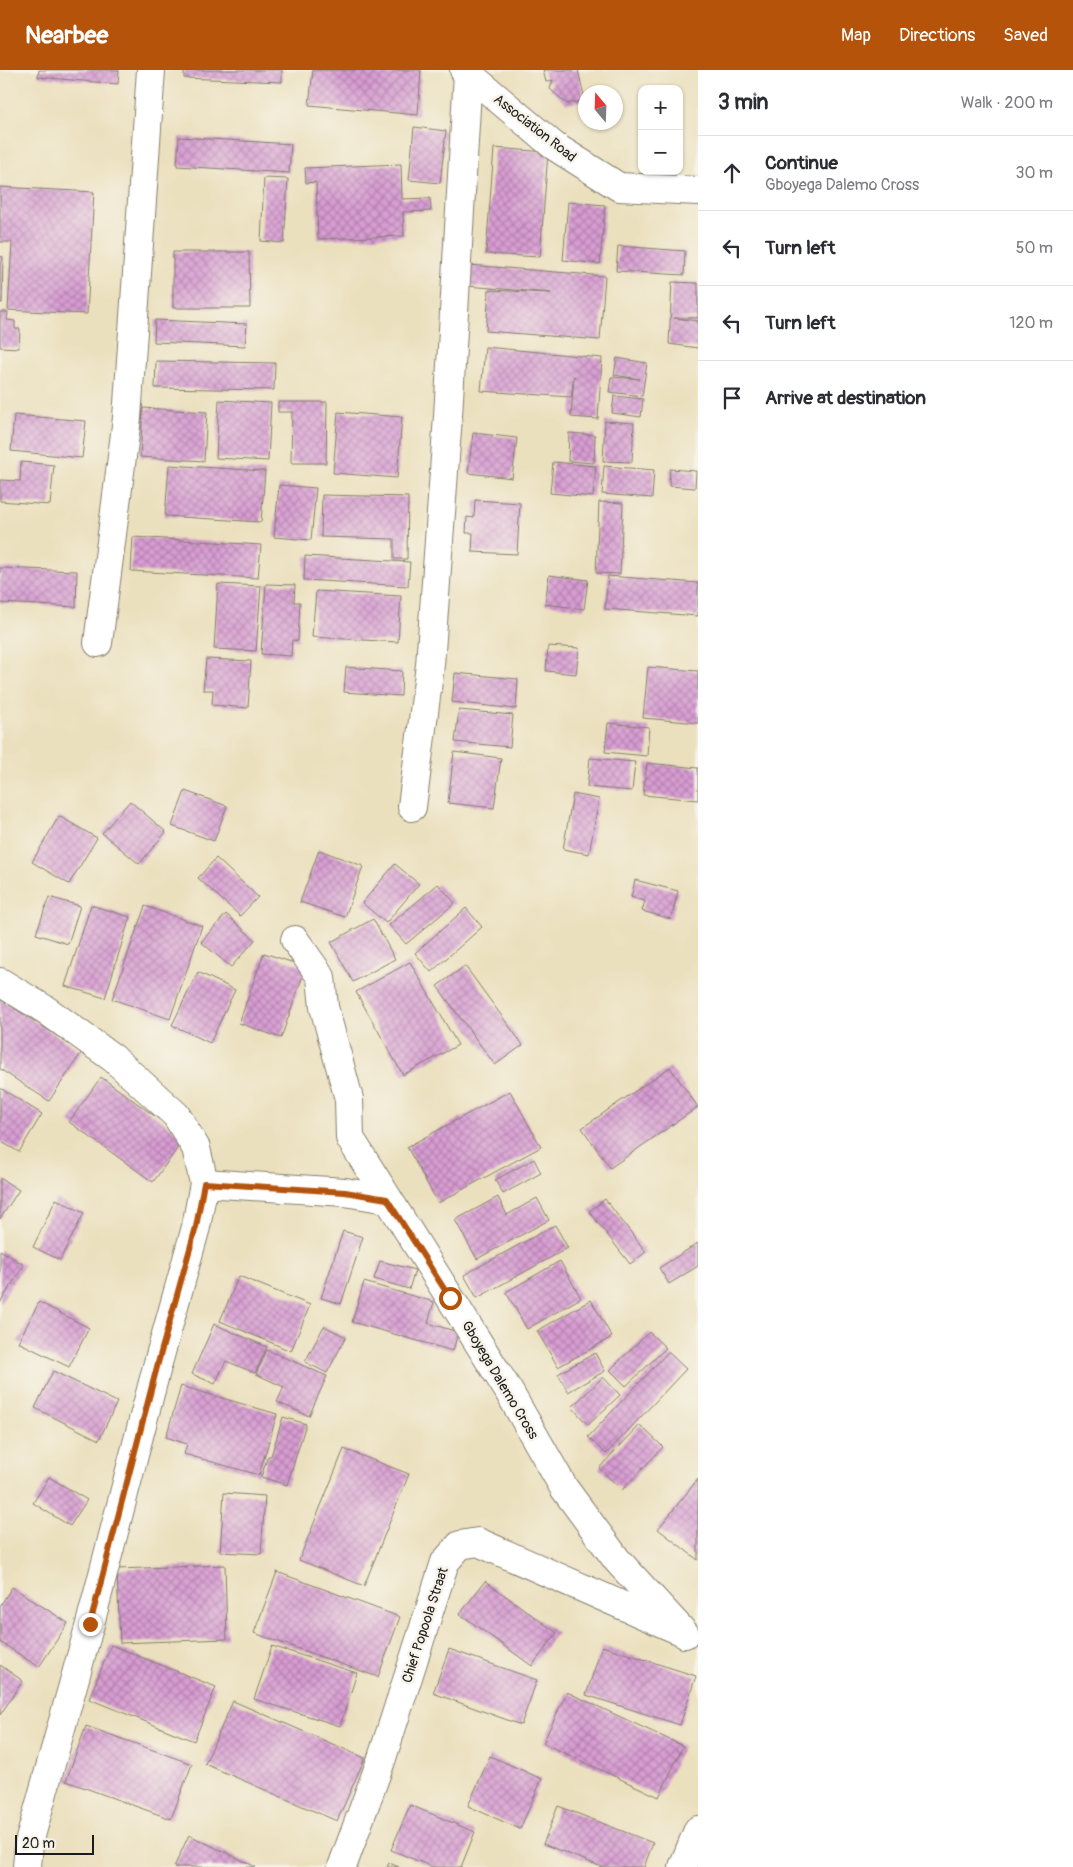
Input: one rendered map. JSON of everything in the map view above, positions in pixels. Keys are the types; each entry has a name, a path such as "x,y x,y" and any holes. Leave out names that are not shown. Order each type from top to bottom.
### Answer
{"street":[{"path":"98,643 127,418 151,70"},
{"path":"412,807 431,646 448,416 466,71"},
{"name":"Association Road","path":"466,71 554,146 620,187 698,191"},
{"name":"Gboyega Dalemo Cross","path":"295,940 320,977 324,1007 349,1099 350,1138 508,1390 564,1488 617,1560 692,1636"},
{"path":"0,982 46,1010 113,1058 176,1115 196,1148 204,1183 196,1227 158,1363 90,1624 29,1842 27,1867"},
{"path":"204,1183 345,1192 387,1199"},
{"name":"Chief Popoola Straat","path":"342,1867 381,1761 445,1562 460,1545 478,1542 692,1636"},
{"path":"683,1867 698,1830"}],"building":[{"path":"39,70 119,70 118,84 38,77"},
{"path":"184,70 282,70 282,82 184,78"},
{"path":"313,70 421,70 418,115 309,105"},
{"path":"543,70 578,70 582,85 578,85 578,102 567,104 550,89 553,80 546,82"},
{"path":"414,127 446,131 440,183 409,180"},
{"path":"179,137 291,144 289,173 177,166"},
{"path":"494,148 548,152 540,257 486,254"},
{"path":"401,164 402,199 430,198 431,211 403,212 404,236 318,239 316,182 306,183 305,168"},
{"path":"264,178 288,179 284,243 261,241"},
{"path":"0,187 94,192 87,314 8,310 12,242 0,242"},
{"path":"568,202 605,205 600,264 563,260"},
{"path":"618,246 685,251 684,275 616,271"},
{"path":"173,252 249,252 250,308 173,308"},
{"path":"0,256 3,257 2,303 0,303"},
{"path":"469,265 605,276 600,340 486,331 489,290 551,293 467,286"},
{"path":"672,282 698,283 698,318 674,318 698,321 698,348 669,344"},
{"path":"0,312 8,312 7,320 15,321 15,329 20,329 19,348 0,347"},
{"path":"155,320 247,324 245,346 154,342"},
{"path":"485,347 602,358 598,419 571,417 574,376 571,397 481,391"},
{"path":"617,358 647,363 642,396 609,392 611,377 640,379 614,375"},
{"path":"156,361 275,363 274,390 155,388"},
{"path":"614,396 643,399 641,417 612,413"},
{"path":"219,400 271,403 268,461 216,458"},
{"path":"278,402 327,402 326,463 291,463 292,412 278,412"},
{"path":"143,408 207,412 204,461 140,457"},
{"path":"338,412 402,417 397,478 333,473"},
{"path":"14,415 86,421 82,458 11,451"},
{"path":"605,421 634,423 632,462 603,461"},
{"path":"473,433 517,438 512,478 468,473"},
{"path":"569,433 595,435 594,463 568,461"},
{"path":"21,462 54,465 50,505 0,501 0,480 20,481"},
{"path":"553,462 596,466 593,497 550,493"},
{"path":"169,465 265,471 261,522 165,516"},
{"path":"604,466 654,470 652,498 602,494"},
{"path":"670,469 696,471 695,488 669,486"},
{"path":"279,485 316,488 311,540 274,537"},
{"path":"322,495 408,497 407,559 394,559 394,539 321,537"},
{"path":"475,500 520,503 517,554 472,552 473,533 466,533 467,517 474,518"},
{"path":"599,502 623,503 620,574 596,573"},
{"path":"133,537 261,545 258,578 131,571"},
{"path":"305,556 410,562 408,586 304,580"},
{"path":"0,568 77,571 76,607 0,603"},
{"path":"549,575 588,580 584,609 545,604"},
{"path":"608,576 698,583 698,616 605,609"},
{"path":"218,584 261,586 256,651 214,649"},
{"path":"266,584 295,585 294,602 300,602 298,641 292,640 291,656 261,654"},
{"path":"316,591 401,596 398,642 312,637"},
{"path":"548,646 579,648 576,674 546,671"},
{"path":"206,659 251,661 248,708 212,705 213,690 203,690"},
{"path":"346,667 402,671 401,696 344,692"},
{"path":"648,667 698,671 698,723 643,718"},
{"path":"455,673 518,679 516,709 452,702"},
{"path":"459,710 513,715 510,747 455,742"},
{"path":"608,723 649,727 647,756 605,752"},
{"path":"454,752 501,758 494,808 448,803"},
{"path":"590,758 635,762 632,791 587,787"},
{"path":"647,763 698,768 698,800 643,795"},
{"path":"185,791 227,806 214,841 172,826"},
{"path":"573,794 599,799 589,854 563,849"},
{"path":"130,801 166,832 139,864 102,833"},
{"path":"59,816 97,838 69,884 32,862"},
{"path":"319,850 363,866 345,917 300,902"},
{"path":"216,858 258,897 240,916 198,878"},
{"path":"395,864 419,884 386,923 362,903"},
{"path":"635,880 678,891 671,919 642,911 645,901 631,897"},
{"path":"438,884 455,903 406,944 389,925"},
{"path":"49,897 80,906 68,944 36,934"},
{"path":"91,905 130,917 105,998 65,986"},
{"path":"145,906 202,926 170,1019 112,999"},
{"path":"466,908 482,927 431,972 415,953"},
{"path":"226,914 255,940 231,967 201,942"},
{"path":"373,919 395,959 353,982 331,942"},
{"path":"264,953 306,967 281,1038 239,1023"},
{"path":"410,962 458,1045 403,1075 356,992"},
{"path":"465,966 523,1045 495,1065 437,986"},
{"path":"198,972 235,990 210,1043 172,1025"},
{"path":"0,999 82,1052 49,1101 0,1069"},
{"path":"670,1067 698,1107 610,1168 582,1128"},
{"path":"101,1077 185,1138 153,1182 69,1122"},
{"path":"0,1088 42,1114 19,1152 0,1141"},
{"path":"510,1091 541,1147 438,1203 407,1147"},
{"path":"534,1159 541,1173 503,1194 495,1180"},
{"path":"0,1178 19,1190 0,1219"},
{"path":"498,1197 507,1215 537,1198 549,1220 477,1259 455,1220"},
{"path":"56,1199 84,1213 60,1260 33,1247"},
{"path":"605,1199 646,1252 630,1264 589,1211"},
{"path":"555,1225 568,1248 477,1298 464,1275"},
{"path":"343,1231 363,1237 341,1304 321,1298"},
{"path":"698,1243 698,1266 669,1284 659,1268"},
{"path":"0,1250 24,1265 0,1303"},
{"path":"380,1261 415,1270 409,1289 374,1279"},
{"path":"560,1261 581,1298 527,1329 506,1292"},
{"path":"239,1276 310,1305 291,1351 220,1321"},
{"path":"364,1282 434,1302 428,1323 458,1332 453,1351 352,1322"},
{"path":"591,1300 612,1337 558,1367 537,1331"},
{"path":"39,1302 89,1328 69,1367 18,1342"},
{"path":"214,1324 267,1347 255,1373 226,1361 215,1384 192,1374"},
{"path":"324,1326 346,1337 327,1373 305,1362"},
{"path":"649,1332 666,1348 626,1386 610,1370"},
{"path":"267,1350 327,1376 309,1416 277,1402 284,1387 256,1374"},
{"path":"668,1352 686,1369 606,1454 588,1437"},
{"path":"595,1353 605,1371 568,1392 558,1374"},
{"path":"53,1371 117,1402 99,1440 35,1408"},
{"path":"603,1377 620,1395 588,1425 572,1407"},
{"path":"181,1386 277,1414 259,1475 184,1454 187,1444 166,1437"},
{"path":"283,1417 306,1424 287,1485 261,1477 268,1456 271,1456"},
{"path":"640,1425 663,1447 622,1490 599,1468"},
{"path":"344,1449 409,1474 364,1586 299,1560"},
{"path":"49,1477 87,1500 70,1526 33,1503"},
{"path":"698,1479 698,1560 658,1529"},
{"path":"224,1493 265,1496 261,1554 220,1552"},
{"path":"225,1565 227,1639 120,1643 117,1569"},
{"path":"277,1572 400,1617 378,1677 254,1633"},
{"path":"485,1581 557,1633 532,1666 460,1614"},
{"path":"12,1587 68,1623 39,1667 0,1642 0,1606"},
{"path":"111,1645 216,1687 194,1741 89,1699"},
{"path":"272,1646 357,1673 340,1726 254,1699"},
{"path":"602,1646 696,1676 680,1725 586,1695"},
{"path":"449,1649 537,1680 521,1725 433,1693"},
{"path":"0,1665 23,1681 0,1715"},
{"path":"567,1692 683,1746 659,1797 543,1743"},
{"path":"233,1701 365,1758 337,1821 205,1764"},
{"path":"86,1726 192,1764 171,1819 66,1781"},
{"path":"490,1756 542,1779 520,1829 468,1806"},
{"path":"410,1805 475,1832 461,1867 433,1867 391,1850"},
{"path":"558,1806 653,1843 644,1867 602,1867 543,1844"},
{"path":"189,1835 256,1867 174,1867"},
{"path":"389,1863 399,1867 387,1867"}],"route":[{"path":"90,1624 158,1363 196,1227 204,1183 345,1192 387,1199 450,1298"}]}
